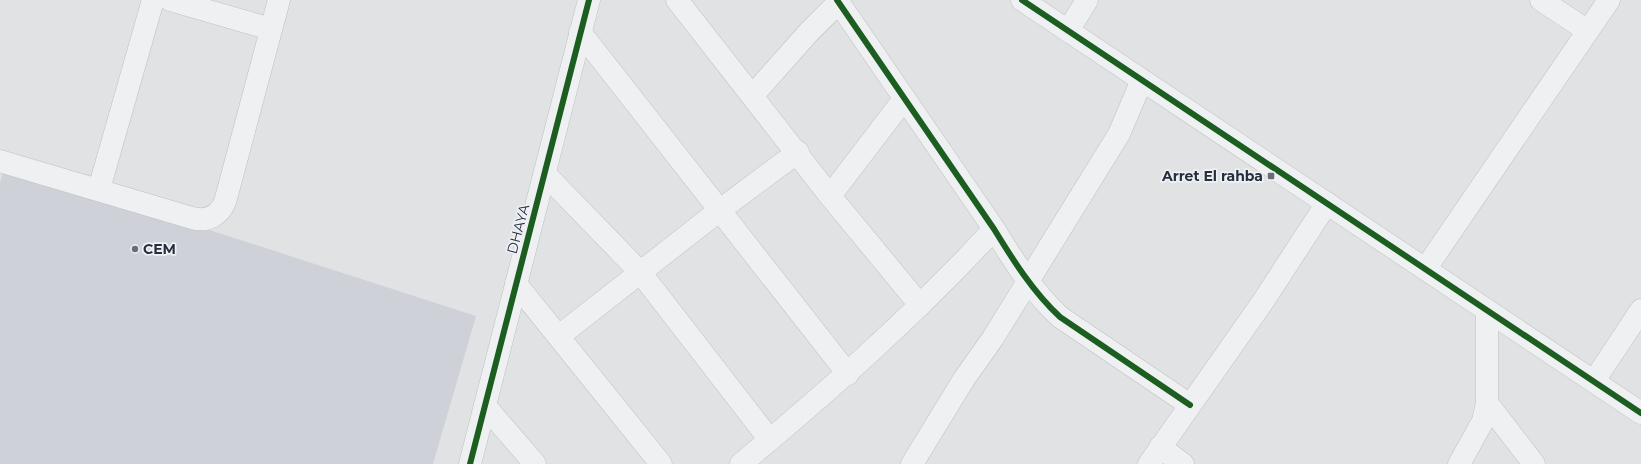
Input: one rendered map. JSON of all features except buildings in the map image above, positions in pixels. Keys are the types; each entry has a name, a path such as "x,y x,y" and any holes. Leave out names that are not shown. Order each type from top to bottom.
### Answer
{"street":[{"path":"99,189 153,0"},
{"path":"170,0 271,29"},
{"path":"0,161 99,189 199,220 206,219 218,213 225,202 279,0"},
{"name":"DHAYA","path":"470,464 589,0"},
{"path":"677,0 798,152 830,196 920,305"},
{"path":"1022,0 1641,412"},
{"path":"1068,31 1087,0"},
{"path":"1541,0 1588,31"},
{"path":"1426,268 1609,0"},
{"path":"753,95 838,1 994,229 1008,252 1044,302 1060,317 1190,405"},
{"path":"580,32 848,374"},
{"path":"912,464 964,379 993,338 1028,279 1119,134 1142,80"},
{"path":"830,196 904,99"},
{"path":"559,336 720,210 798,152"},
{"path":"545,174 640,272 770,440"},
{"path":"1183,464 1154,456 1264,300 1327,203"},
{"path":"741,464 848,374 946,281 994,229"},
{"path":"516,284 661,464"},
{"path":"1459,464 1483,421 1487,404 1487,310"},
{"path":"1594,382 1641,310"},
{"path":"1487,404 1534,464"},
{"path":"485,406 535,464"}],"shaded area":[{"name":"CEM","path":"5,164 476,316 433,464 0,464 0,183"}],"cycle path":[{"path":"470,464 589,0"},
{"path":"837,0 994,229 1016,264 1041,297 1060,317 1190,405"},
{"path":"1022,0 1641,413"}],"place":[{"name":"Arret El rahba","path":"1271,176"},
{"name":"CEM","path":"135,249"}]}
